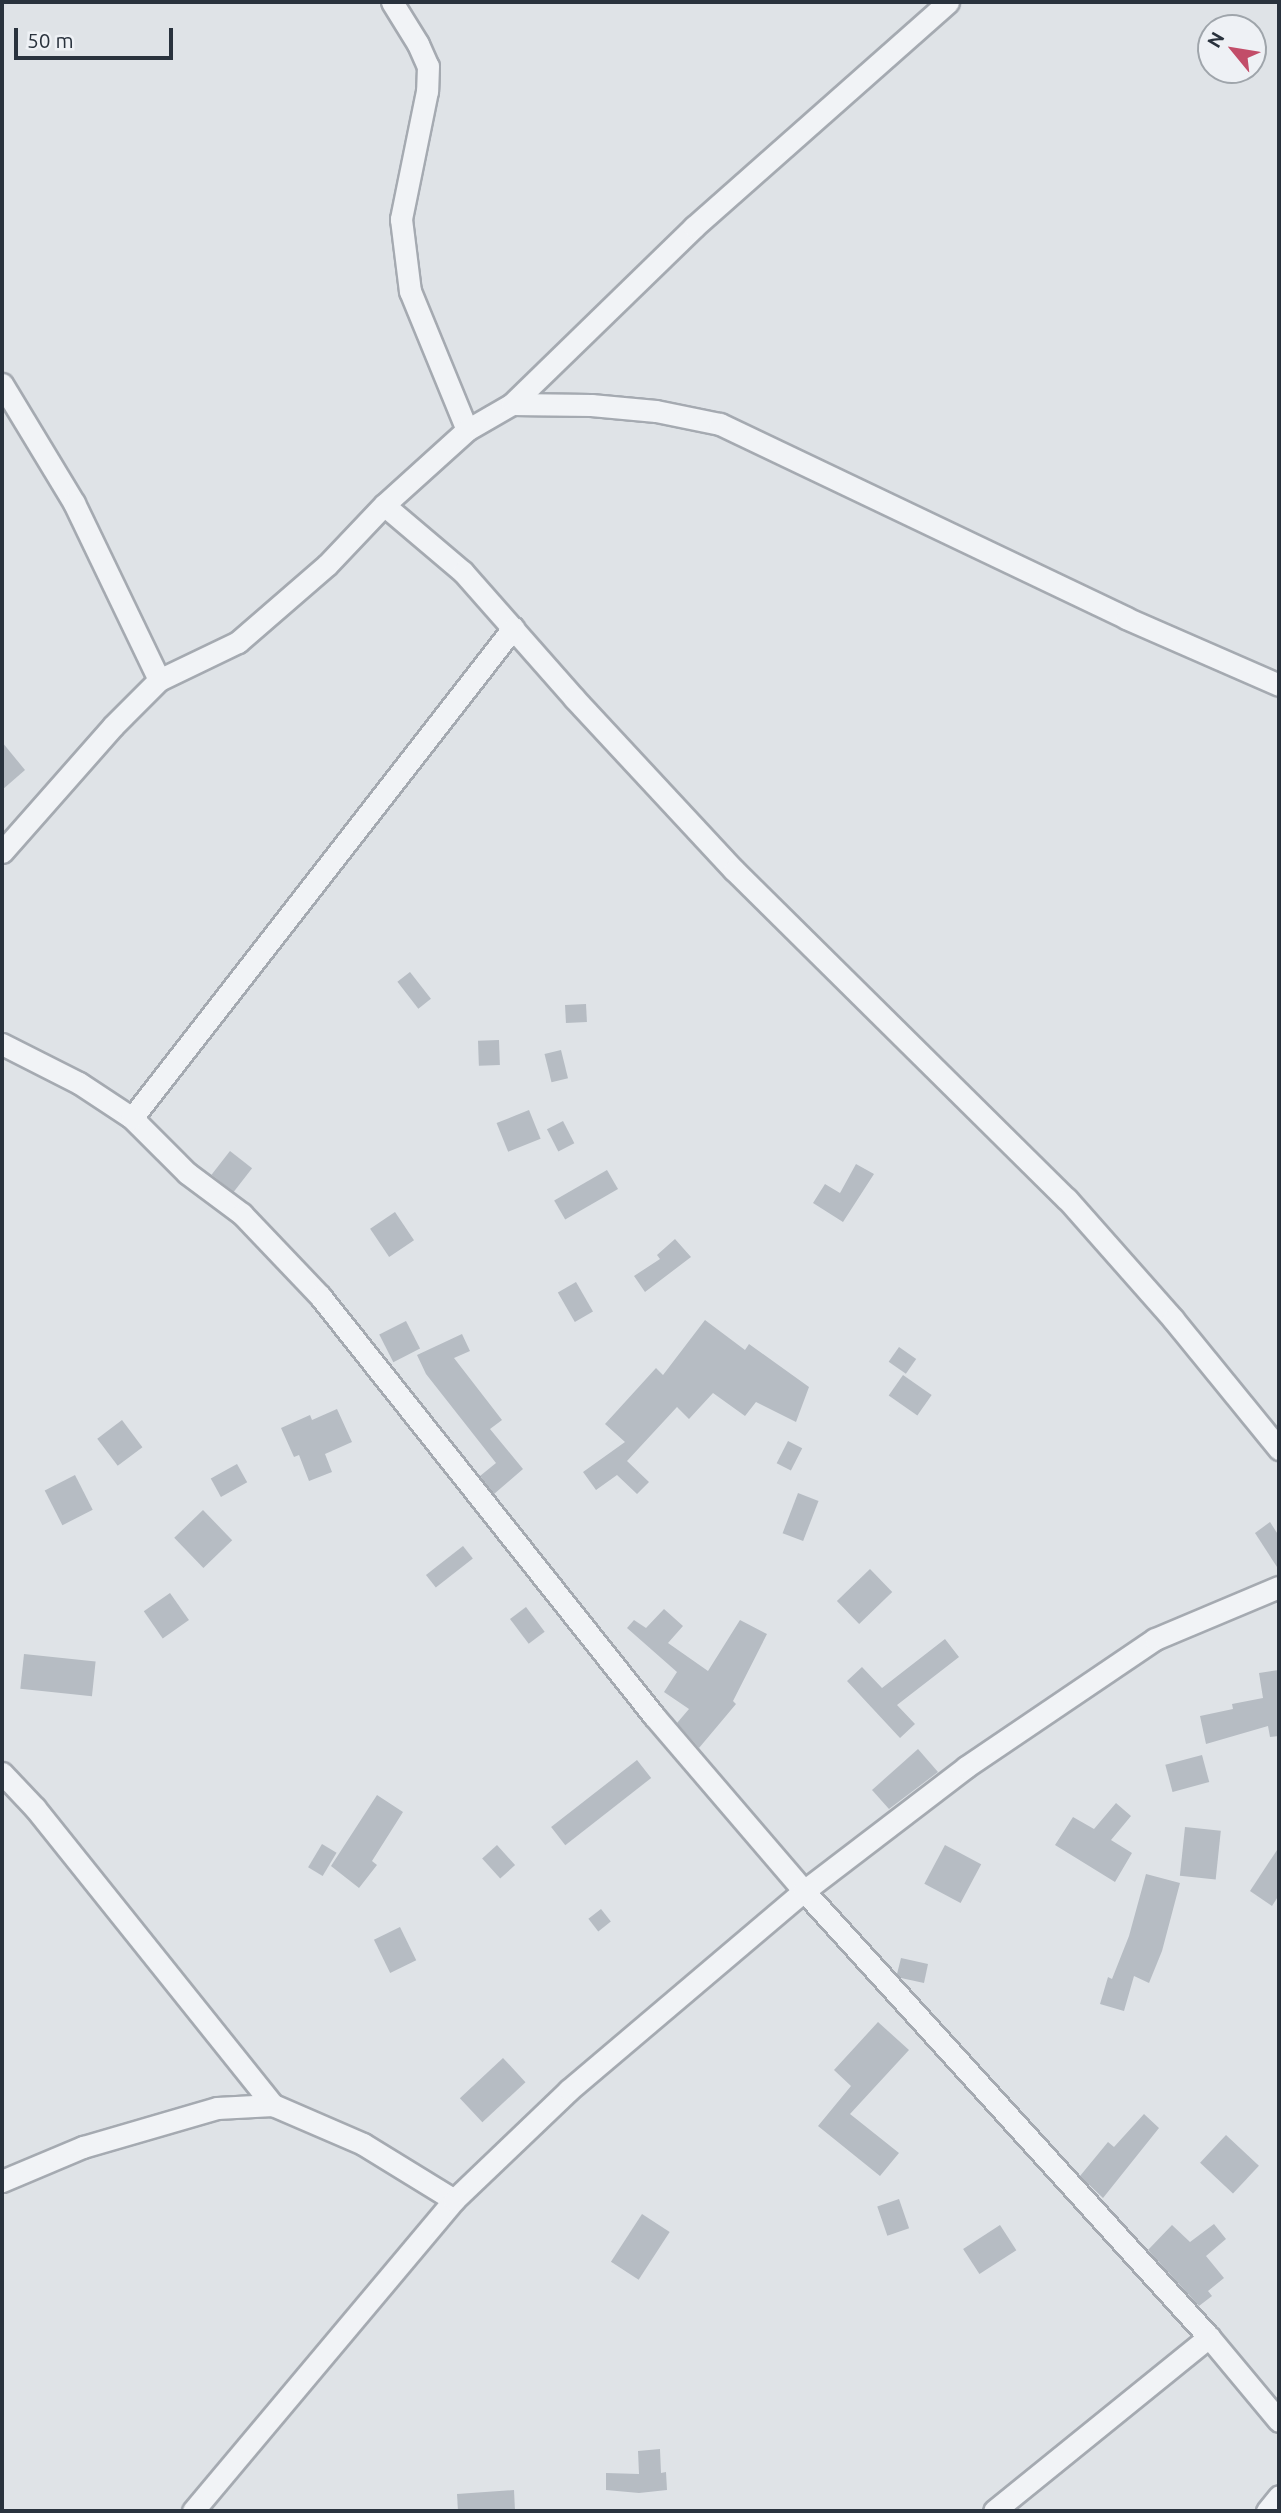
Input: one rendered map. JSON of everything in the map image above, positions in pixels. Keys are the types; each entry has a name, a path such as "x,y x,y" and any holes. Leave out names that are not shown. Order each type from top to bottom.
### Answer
{"street":[{"path":"392,2 428,66 427,90 401,219 410,290 467,430"},
{"path":"2,852 113,726 159,680 238,642 327,565 384,505 467,430 512,404 694,228 948,2"},
{"path":"2,384 74,503 159,680"},
{"path":"512,404 591,405 656,411 720,424 1126,618 1279,685"},
{"path":"384,505 463,572 734,870 1067,1199 1173,1319 1279,1449"},
{"path":"132,1118 513,628"},
{"path":"2,1044 79,1083 132,1118 187,1172 242,1214 320,1296 654,1716 804,1891 1209,2337 1279,2421"},
{"path":"193,2511 454,2200 569,2090 804,1891 966,1767 1155,1639 1279,1587"},
{"path":"2,1773 35,1808 273,2105"},
{"path":"2,2181 83,2147 217,2108 273,2105 363,2144 454,2200"},
{"path":"994,2511 1209,2337"},
{"path":"1267,2511 1279,2496"}],"building":[{"path":"2,742 25,770 2,790"},
{"path":"410,972 431,999 418,1009 397,982"},
{"path":"586,1004 587,1022 566,1023 565,1005"},
{"path":"499,1040 500,1065 479,1066 478,1041"},
{"path":"561,1050 568,1078 552,1082 545,1054"},
{"path":"529,1110 541,1139 508,1152 497,1123"},
{"path":"563,1121 574,1143 558,1151 547,1129"},
{"path":"230,1151 252,1168 234,1192 212,1175"},
{"path":"856,1164 874,1174 843,1222 813,1203 825,1184 840,1193"},
{"path":"607,1170 618,1189 565,1220 554,1200"},
{"path":"395,1212 414,1240 389,1257 370,1229"},
{"path":"675,1239 691,1257 645,1292 634,1276 660,1259 657,1255"},
{"path":"576,1282 593,1311 575,1322 558,1292"},
{"path":"705,1320 745,1350 749,1344 809,1387 796,1422 756,1402 745,1416 713,1393 689,1419 677,1407 627,1461 649,1482 637,1494 617,1475 596,1490 583,1472 625,1442 605,1424 656,1368 663,1375"},
{"path":"406,1321 420,1349 393,1362 379,1335"},
{"path":"462,1334 470,1351 454,1358 502,1420 490,1429 523,1469 494,1494 480,1476 496,1463 426,1374 417,1355"},
{"path":"899,1347 916,1359 906,1374 889,1362"},
{"path":"903,1375 932,1395 917,1416 889,1395"},
{"path":"337,1409 352,1442 325,1454 332,1472 309,1481 299,1455 294,1457 281,1428 310,1415 312,1420"},
{"path":"122,1420 142,1447 118,1466 97,1439"},
{"path":"788,1441 802,1448 791,1471 777,1463"},
{"path":"237,1464 247,1482 221,1497 211,1479"},
{"path":"75,1475 93,1510 62,1525 45,1490"},
{"path":"798,1493 819,1501 803,1541 783,1533"},
{"path":"203,1510 232,1540 203,1568 174,1538"},
{"path":"1270,1522 1279,1536 1279,1570 1255,1533"},
{"path":"463,1546 473,1559 436,1588 426,1575"},
{"path":"870,1569 892,1592 859,1624 837,1601"},
{"path":"170,1593 189,1620 163,1638 144,1611"},
{"path":"526,1607 545,1632 529,1644 510,1619"},
{"path":"664,1609 683,1626 668,1643 708,1671 740,1620 767,1634 733,1701 736,1704 699,1748 677,1723 689,1709 664,1692 677,1672 627,1628 634,1620 646,1628"},
{"path":"945,1639 959,1657 897,1705 915,1724 900,1738 847,1681 862,1667 882,1688"},
{"path":"24,1654 96,1662 92,1696 20,1689"},
{"path":"1279,1670 1279,1736 1270,1737 1268,1726 1206,1744 1200,1716 1233,1709 1232,1704 1263,1698 1259,1673"},
{"path":"918,1749 938,1772 889,1809 872,1790"},
{"path":"1202,1755 1209,1782 1173,1792 1165,1765"},
{"path":"637,1760 651,1778 565,1845 551,1827"},
{"path":"377,1795 403,1812 372,1861 377,1865 359,1888 331,1866"},
{"path":"1116,1803 1131,1816 1111,1840 1132,1853 1115,1882 1055,1845 1073,1817 1094,1829"},
{"path":"1185,1827 1221,1831 1216,1879 1180,1876"},
{"path":"322,1844 337,1853 323,1876 308,1867"},
{"path":"497,1845 515,1865 500,1878 482,1858"},
{"path":"945,1845 981,1864 961,1903 924,1884"},
{"path":"1279,1847 1279,1895 1272,1906 1250,1891"},
{"path":"1146,1874 1180,1883 1162,1951 1149,1983 1134,1976 1124,2011 1100,2004 1108,1977 1112,1979 1129,1936"},
{"path":"601,1909 611,1922 598,1931 588,1919"},
{"path":"400,1927 416,1960 390,1973 374,1940"},
{"path":"901,1958 928,1964 924,1983 901,1978 897,1974"},
{"path":"878,2022 909,2050 850,2114 899,2153 880,2176 818,2126 851,2086 834,2070"},
{"path":"503,2058 526,2082 482,2122 460,2098"},
{"path":"1144,2114 1159,2128 1103,2198 1080,2176 1108,2142 1114,2147"},
{"path":"1226,2135 1259,2166 1233,2193 1200,2163"},
{"path":"899,2199 909,2228 887,2236 877,2206"},
{"path":"642,2214 670,2232 639,2280 611,2262"},
{"path":"1214,2224 1226,2239 1206,2256 1224,2278 1208,2291 1212,2296 1199,2306 1148,2250 1172,2225 1190,2242"},
{"path":"1000,2225 1016,2250 979,2274 963,2249"},
{"path":"660,2449 661,2473 666,2472 667,2490 639,2493 606,2490 606,2473 639,2474 638,2451"},
{"path":"514,2490 515,2511 458,2511 457,2494"}]}
